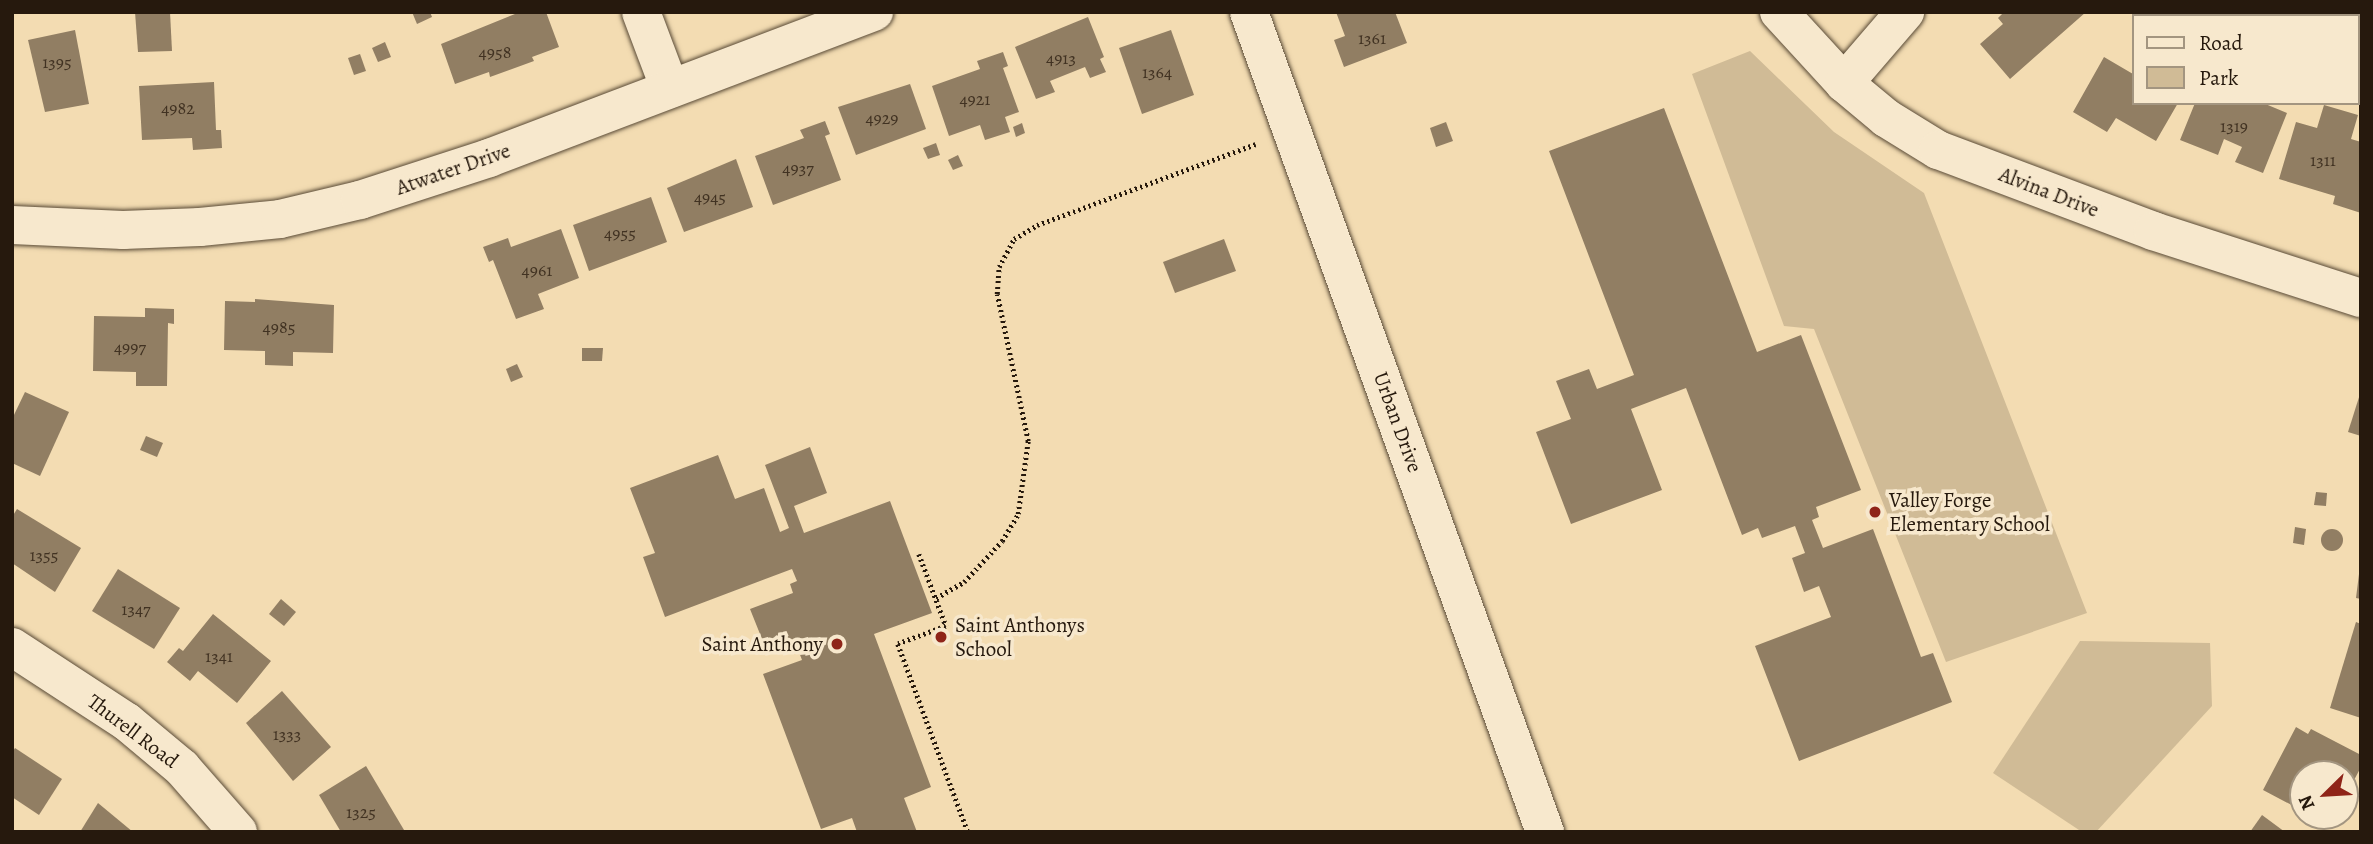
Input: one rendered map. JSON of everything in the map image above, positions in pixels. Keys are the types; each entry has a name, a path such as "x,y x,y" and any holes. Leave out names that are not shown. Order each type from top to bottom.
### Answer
{"street":[{"path":"641,12 670,89"},
{"name":"Atwater Drive","path":"12,225 123,230 200,227 280,219 360,200 476,162 874,12"},
{"name":"Urban Drive","path":"1249,12 1545,832"},
{"name":"Alvina Drive","path":"1779,12 1844,83 1886,118 1938,150 2153,231 2361,298"},
{"path":"1844,83 1905,12"},
{"name":"Thurell Road","path":"12,647 127,722 182,768 238,832"}],"path":[{"path":"936,598 964,582 1002,541 1018,514 1028,441 997,294 999,267 1014,239 1037,225 1256,144"},
{"path":"919,554 946,626 898,644 968,832"}],"green space":[{"path":"1750,51 1834,132 1924,193 2087,613 1946,662 1814,329 1784,326 1692,74"},
{"path":"2080,641 2210,643 2212,706 2096,832 2082,832 1993,773"}],"building":[{"path":"135,12 170,12 172,51 138,52"},
{"path":"412,12 430,12 432,17 417,24"},
{"path":"520,12 546,12 559,47 532,57 534,61 490,77 489,72 455,84 441,44"},
{"path":"1336,12 1395,12 1407,43 1344,67 1334,40 1345,36"},
{"path":"2004,12 2086,12 2010,79 1980,44 2003,24 1998,18"},
{"path":"1088,17 1104,57 1100,59 1106,72 1090,78 1085,67 1050,81 1055,92 1036,99 1015,47"},
{"path":"75,30 89,104 45,112 28,40"},
{"path":"1171,30 1194,95 1142,114 1119,48"},
{"path":"385,42 391,57 378,62 372,48"},
{"path":"1003,52 1008,66 1003,68 1019,112 1005,117 1010,132 985,140 980,125 949,136 932,86 980,69 977,61"},
{"path":"360,54 366,71 354,75 348,58"},
{"path":"2104,57 2132,73 2132,105 2177,105 2156,141 2116,118 2107,132 2073,112"},
{"path":"214,82 216,130 221,130 222,148 193,150 192,138 142,140 139,86"},
{"path":"910,84 926,129 856,155 838,107"},
{"path":"2194,105 2268,105 2287,113 2263,173 2235,162 2242,147 2224,139 2218,155 2180,140"},
{"path":"2324,105 2358,115 2351,139 2361,142 2361,213 2333,204 2335,196 2279,179 2296,122 2317,128"},
{"path":"1664,108 1757,352 1801,335 1861,490 1816,507 1819,517 1812,520 1823,548 1873,529 1921,657 1933,653 1952,702 1799,761 1755,646 1831,617 1819,586 1804,592 1792,558 1805,553 1795,526 1762,538 1758,528 1742,535 1686,388 1631,409 1662,490 1571,524 1536,432 1571,419 1556,381 1589,369 1597,389 1634,375 1549,151"},
{"path":"825,121 830,134 825,136 841,180 773,205 755,156 804,138 800,130"},
{"path":"1446,122 1453,141 1436,147 1430,128"},
{"path":"1022,123 1025,133 1016,137 1013,127"},
{"path":"936,143 940,155 928,159 923,148"},
{"path":"958,155 963,166 953,170 948,160"},
{"path":"736,159 753,207 684,232 667,188"},
{"path":"651,197 667,242 589,271 573,225"},
{"path":"561,229 579,278 538,294 544,309 516,319 493,260 489,262 483,247 508,238 511,247"},
{"path":"1224,239 1236,271 1175,293 1163,262"},
{"path":"255,299 334,305 333,353 293,352 293,366 265,365 265,351 224,350 225,301 255,302"},
{"path":"145,308 174,309 174,324 168,323 167,386 136,386 136,372 93,371 94,316 145,317"},
{"path":"582,348 603,348 602,361 582,361"},
{"path":"517,364 523,377 511,382 506,369"},
{"path":"25,392 69,412 40,476 12,463 12,419"},
{"path":"2361,394 2361,436 2348,432"},
{"path":"146,436 163,443 157,457 140,450"},
{"name":"Saint Anthony","path":"810,447 827,493 794,506 804,533 890,501 932,613 874,634 931,787 904,798 917,832 857,832 852,818 821,829 763,674 802,660 794,639 766,649 750,609 793,593 790,584 797,581 792,569 665,617 643,557 655,553 630,488 718,455 735,499 764,488 780,532 789,528 765,465"},
{"path":"2316,492 2327,493 2326,506 2314,505"},
{"path":"17,509 81,548 55,592 12,563 12,517"},
{"path":"2295,527 2306,529 2304,545 2293,543"},
{"path":"2332,529 2340,532 2343,540 2340,548 2332,551 2324,548 2321,540 2324,532"},
{"path":"118,569 180,608 154,649 92,611"},
{"path":"2361,574 2361,599 2356,598"},
{"path":"281,599 296,612 284,626 269,614"},
{"path":"213,614 271,661 237,703 198,671 190,681 167,662 179,648 183,651"},
{"path":"2356,622 2361,624 2361,718 2330,708"},
{"path":"282,691 331,747 293,781 246,723"},
{"path":"2296,727 2308,734 2311,729 2361,755 2359,771 2359,760 2289,760 2289,804 2263,790"},
{"path":"15,748 62,779 39,815 12,797 12,753"},
{"path":"366,766 404,830 401,832 341,832 319,795"},
{"path":"98,803 133,832 80,832"},
{"path":"2262,815 2285,832 2250,832"}],"place":[{"name":"Valley Forge Elementary School","path":"1875,512"},
{"name":"Saint Anthonys School","path":"941,637"},
{"name":"Saint Anthony","path":"837,644"}]}
